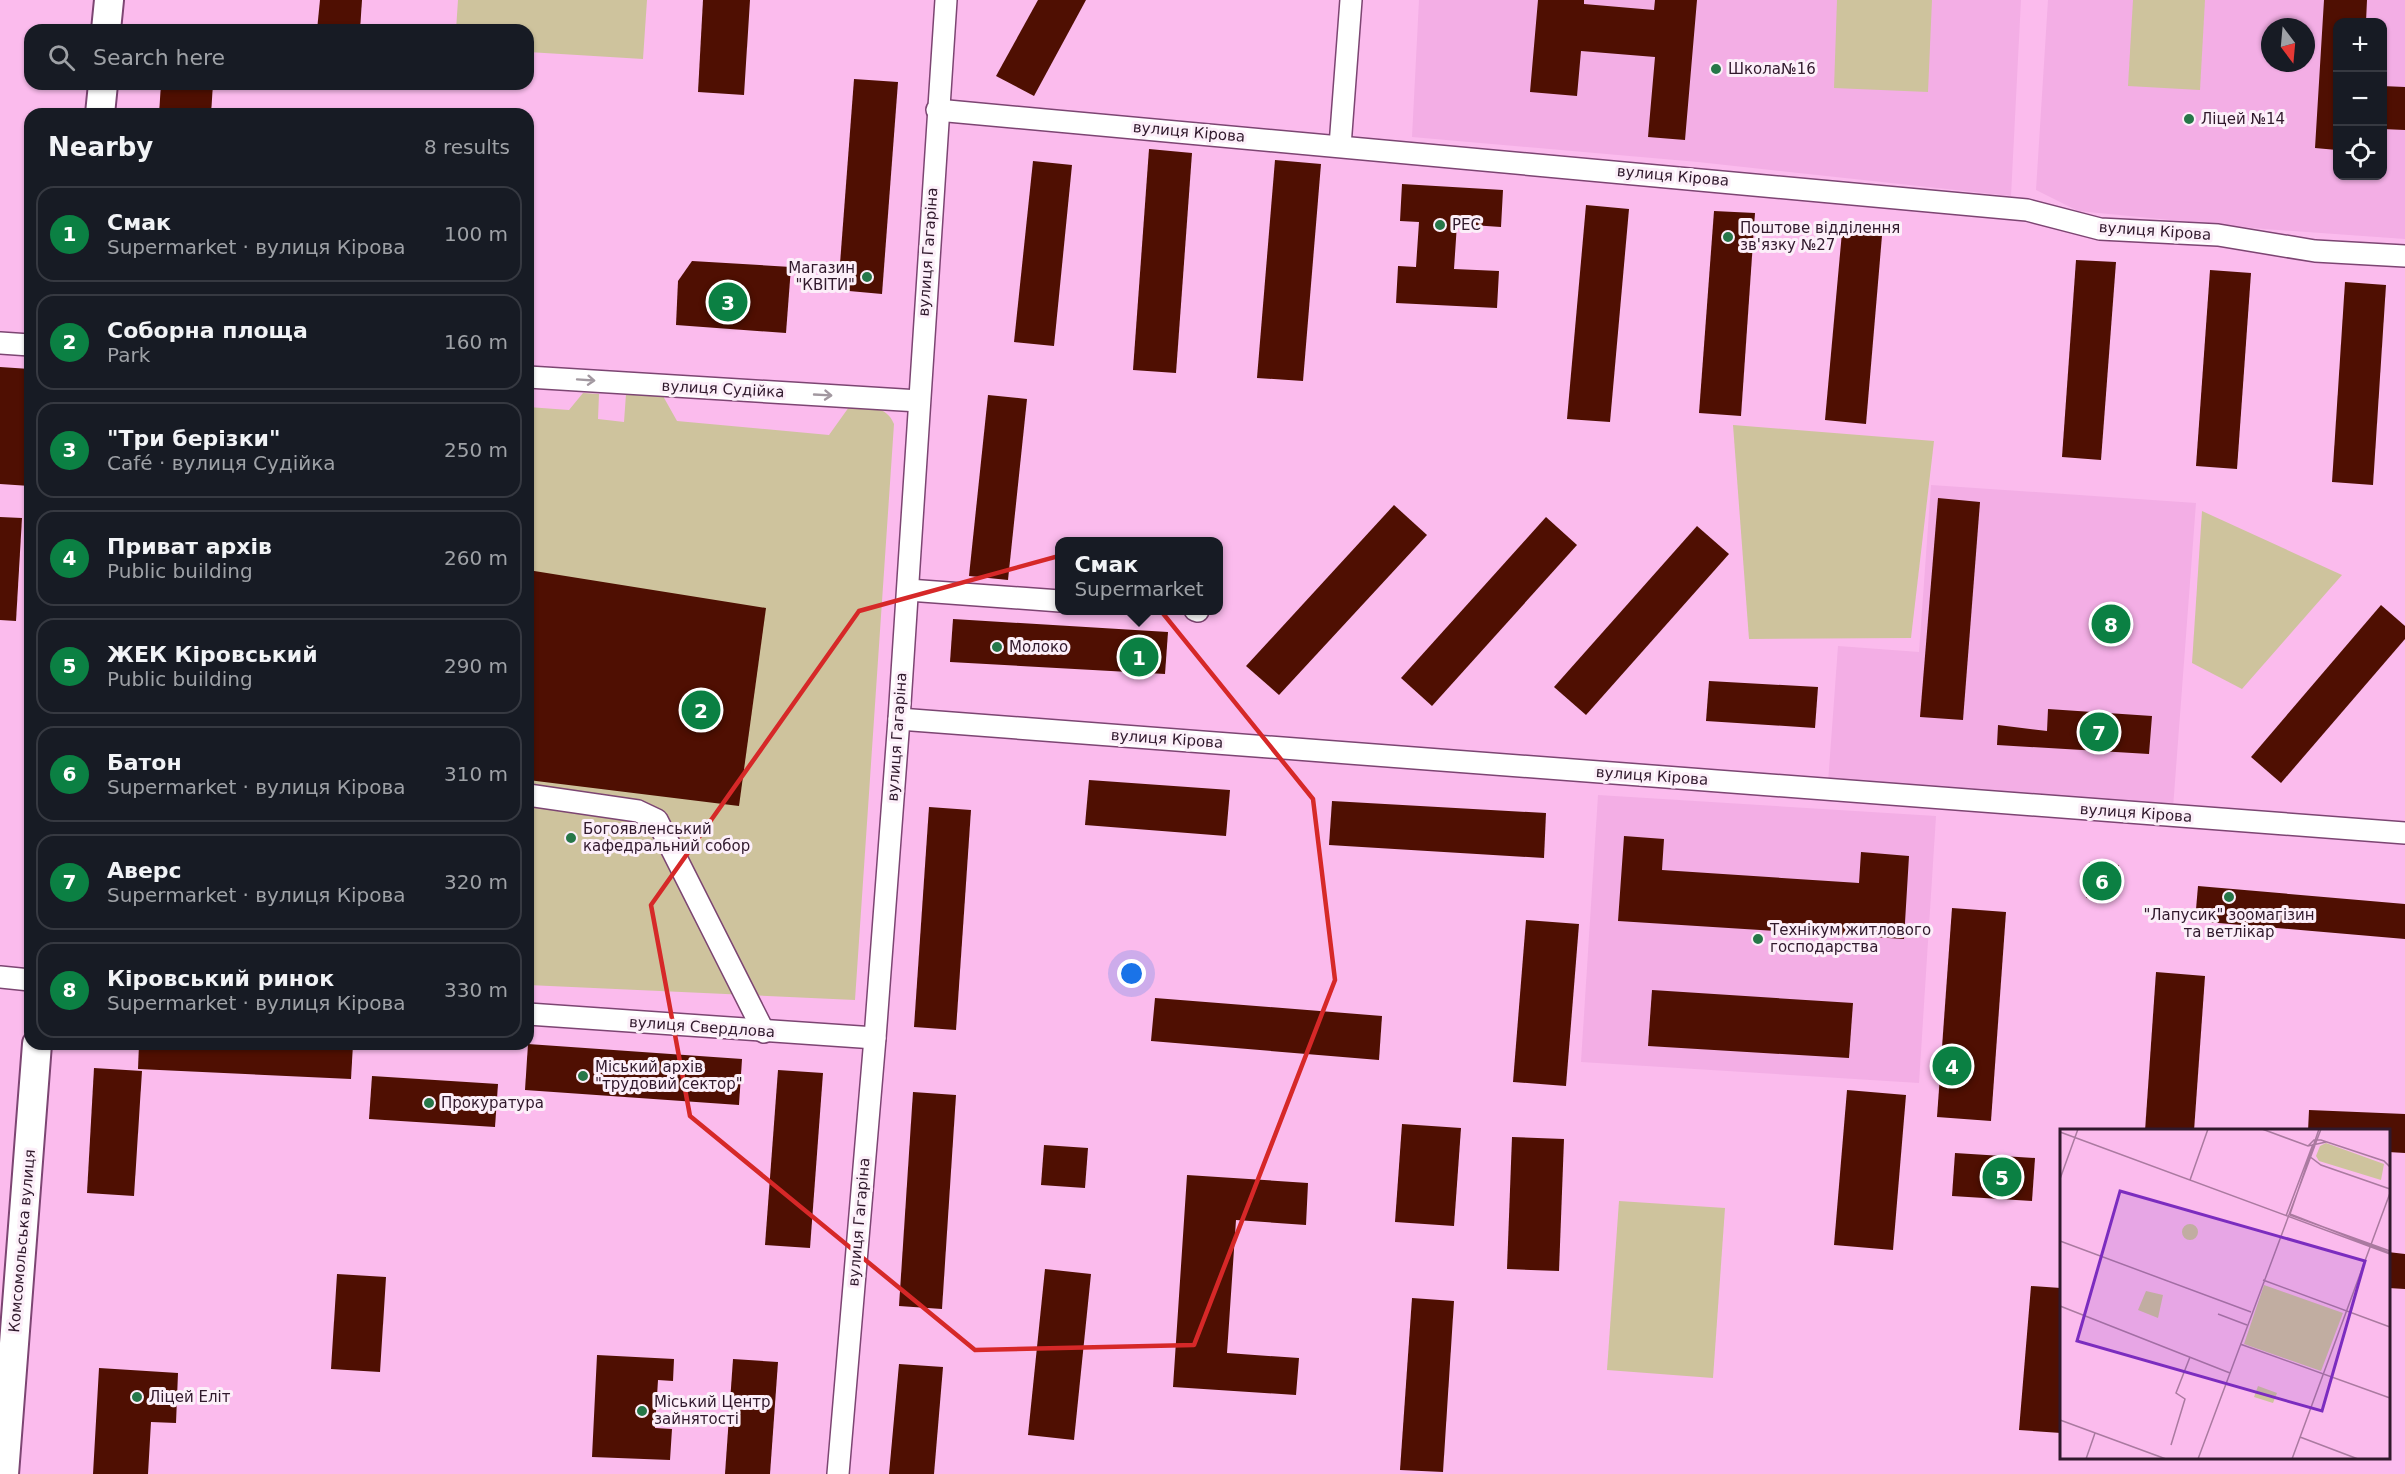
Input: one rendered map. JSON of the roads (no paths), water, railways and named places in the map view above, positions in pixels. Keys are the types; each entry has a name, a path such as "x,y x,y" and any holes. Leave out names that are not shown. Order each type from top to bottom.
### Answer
{"street":[{"path":"107,24 109,0"},
{"name":"вулиця Гагаріна","path":"838,1474 899,719 946,0"},
{"path":"1340,146 1351,0"},
{"path":"100,108 102,90"},
{"name":"вулиця Кірова","path":"938,110 2028,210 2100,229 2218,235 2315,251 2405,256"},
{"path":"0,343 24,345"},
{"name":"вулиця Судійка","path":"534,377 919,401"},
{"path":"908,590 1055,601"},
{"name":"вулиця Кірова","path":"899,719 2405,833"},
{"path":"534,796 638,811 657,820 764,1032"},
{"path":"0,977 24,979"},
{"name":"вулиця Свердлова","path":"534,1014 875,1038"},
{"name":"Комсомольська вулиця","path":"4,1474 37,1050"}],"place":[{"name":"Школа№16","path":"1716,69"},
{"name":"Ліцей №14","path":"2189,119"},
{"name":"РЕС","path":"1440,225"},
{"name":"Поштове відділення зв'язку №27","path":"1728,237"},
{"name":"Магазин \"КВІТИ\"","path":"867,277"},
{"name":"\"Три берізки\"","path":"728,302"},
{"name":"Кіровський ринок","path":"2111,624"},
{"name":"Молоко","path":"997,647"},
{"name":"Смак","path":"1139,657"},
{"name":"Соборна площа","path":"701,710"},
{"name":"Аверс","path":"2099,732"},
{"name":"Богоявленський кафедральний собор","path":"571,838"},
{"name":"Батон","path":"2102,881"},
{"name":"\"Лапусик\" зоомагізин та ветлікар","path":"2229,897"},
{"name":"Технікум житлового господарства","path":"1758,939"},
{"name":"Приват архів","path":"1952,1066"},
{"name":"Міський архів \"трудовий сектор\"","path":"583,1076"},
{"name":"Прокуратура","path":"429,1103"},
{"name":"ЖЕК Кіровський","path":"2002,1177"},
{"name":"Ліцей Еліт","path":"137,1397"},
{"name":"Міський Центр зайнятості","path":"642,1411"}]}
